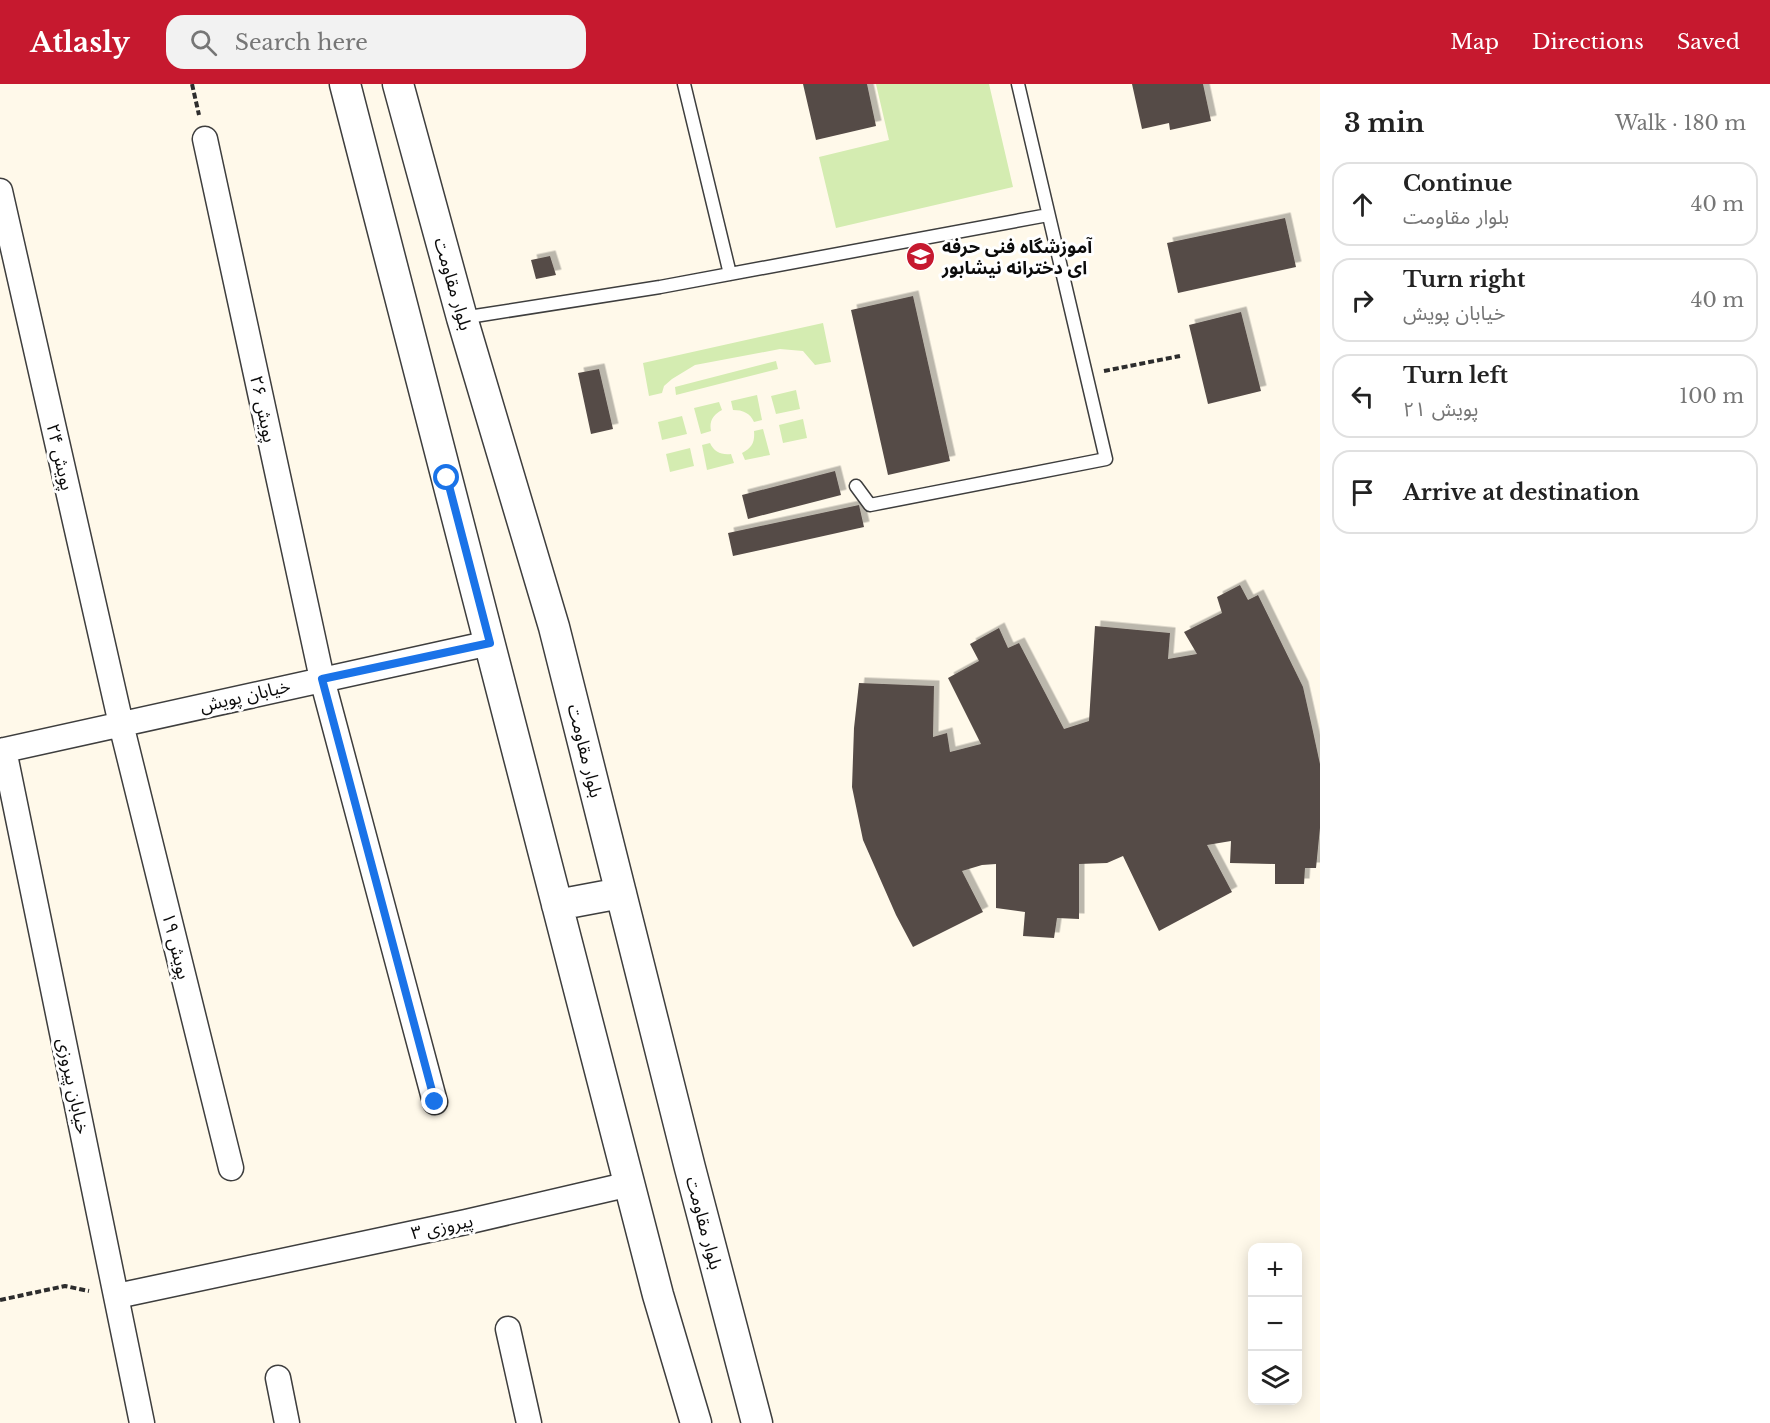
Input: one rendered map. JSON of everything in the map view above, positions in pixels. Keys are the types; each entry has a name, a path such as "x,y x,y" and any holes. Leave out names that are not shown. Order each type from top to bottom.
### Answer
{"street":[{"path":"345,84 658,1295 696,1423"},
{"name":"بلوار مقاومت","path":"398,84 462,318 554,627 757,1423"},
{"name":"پویش ۲۶","path":"205,139 322,679 435,1102"},
{"name":"پویش ۲۴","path":"0,190 121,724"},
{"name":"خیابان پویش","path":"2,750 490,643"},
{"name":"پویش ۱۹","path":"121,724 231,1168"},
{"name":"خیابان پیروزی","path":"2,750 142,1423"},
{"path":"557,905 621,893"},
{"name":"پیروزی ۳","path":"117,1296 466,1222 630,1184"},
{"path":"508,1329 529,1423"},
{"path":"278,1378 288,1423"}],"lane":[{"path":"684,84 730,274"},
{"path":"856,486 870,505 1106,459 1018,84"},
{"path":"462,318 660,287 1048,215"}],"path":[{"path":"1086,374 1180,356"},
{"path":"0,1300 65,1286 117,1296"}],"green space":[{"path":"876,84 989,84 1013,187 836,228 819,157 889,140"},
{"path":"823,323 831,362 815,365 803,351 780,349 695,365 672,379 664,386 662,393 649,396 643,363"},
{"path":"776,361 778,369 676,395 675,387"},
{"path":"796,390 800,409 776,414 771,396"},
{"path":"757,395 762,420 754,422 746,413 733,410 731,401"},
{"path":"719,402 722,410 712,419 711,431 701,434 694,408"},
{"path":"682,416 687,434 662,440 658,422"},
{"path":"803,419 807,438 783,443 779,425"},
{"path":"763,429 770,455 745,460 742,453 752,444 754,431"},
{"path":"710,443 718,452 731,454 734,463 707,470 702,445"},
{"path":"690,448 694,466 670,472 666,454"}],"building":[{"path":"803,84 867,84 876,126 816,140"},
{"path":"1132,84 1203,84 1211,121 1170,130 1169,123 1142,129"},
{"path":"1285,218 1296,267 1178,293 1167,243"},
{"path":"550,256 556,275 536,279 531,260"},
{"path":"913,296 950,461 888,475 851,310"},
{"path":"1241,312 1261,391 1208,404 1189,325"},
{"path":"599,369 613,429 591,434 578,373"},
{"path":"835,471 841,495 748,519 742,495"},
{"path":"859,505 864,527 733,556 728,533"},
{"path":"1240,585 1248,600 1258,595 1303,687 1320,764 1320,828 1316,868 1305,868 1304,884 1275,884 1275,864 1230,863 1231,841 1207,845 1232,892 1159,931 1123,856 1107,863 1079,864 1079,919 1057,918 1054,938 1023,936 1025,912 996,908 996,864 982,865 962,871 983,912 913,947 896,915 863,840 852,787 854,728 859,683 934,686 933,737 947,733 950,752 981,744 948,678 979,661 970,644 999,628 1008,648 1019,643 1064,729 1089,721 1095,626 1170,633 1168,659 1197,654 1184,632 1222,613 1217,597"}],"place":[{"name":"آموزشگاه فنی حرفه ای دخترانه نیشابور","path":"921,257"}],"route":[{"path":"435,1102 322,679 490,643 447,478"}]}
